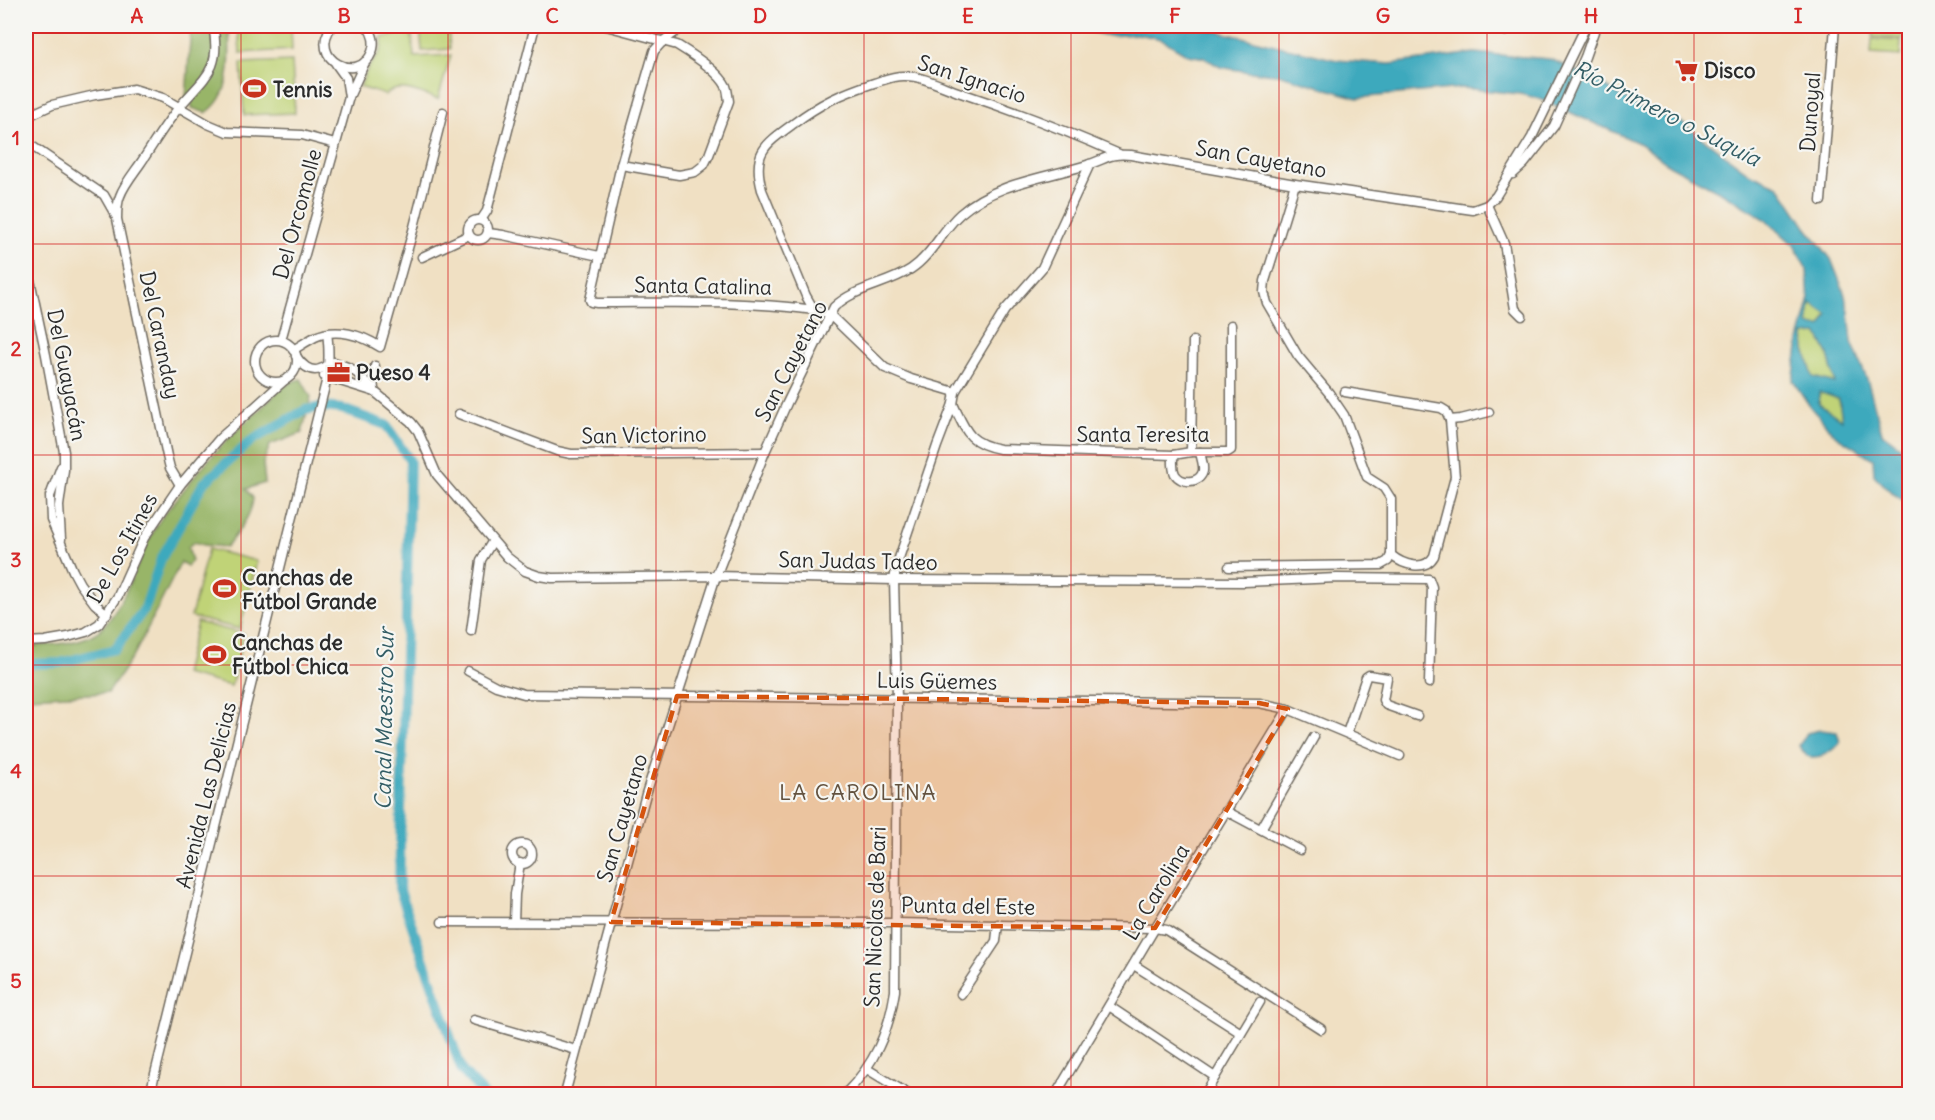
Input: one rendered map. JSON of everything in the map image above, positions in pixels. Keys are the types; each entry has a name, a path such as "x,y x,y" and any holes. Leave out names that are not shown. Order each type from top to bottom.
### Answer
{"street":[{"name":"Del Caranday","path":"180,485 170,468 167,456 117,219 118,203 122,191 179,106 205,80 212,68 216,38 213,26"},
{"path":"332,26 325,40 328,56 346,78 349,97"},
{"name":"Del Orcomolle","path":"281,340 349,97 365,62 374,49 372,33 367,26"},
{"path":"481,220 487,211 535,26"},
{"path":"606,26 663,40 687,51 722,80 728,92 729,101 709,155 704,165 695,172 680,175 621,165"},
{"path":"488,233 599,256 621,165 654,51 663,40 684,26"},
{"path":"1498,26 1506,31"},
{"path":"1522,316 1515,309 1504,243 1487,205 1506,181 1532,136 1586,26"},
{"path":"1506,181 1524,164 1554,126 1586,57 1596,26"},
{"name":"Dunoyal","path":"1821,201 1835,26"},
{"path":"334,62 349,68 365,62"},
{"name":"San Ignacio","path":"814,309 806,296 762,190 758,175 758,162 770,140 804,115 842,93 896,76 915,77 1020,113 1120,154"},
{"path":"26,117 39,110 73,99 134,89 151,93 227,132 302,135 335,144"},
{"path":"294,353 314,337 337,333 363,337 380,347 443,112"},
{"path":"1532,136 1542,142"},
{"path":"26,142 104,195 111,197 122,191"},
{"name":"San Cayetano","path":"565,1095 646,794 716,576 765,452 834,307 846,297 896,278 921,262 958,216 997,191 1037,177 1090,164 1107,156 1120,154 1295,184 1473,210 1487,205"},
{"name":"San Nicolas de Bari","path":"844,1095 867,1069 880,1045 892,1011 895,991 897,698 894,580 901,551 953,404 955,392 1005,310 1042,268 1090,164"},
{"path":"1229,567 1381,565 1388,561 1391,555 1391,499 1384,488 1367,477 1344,415 1298,356 1267,303 1264,292 1265,281 1295,184"},
{"path":"104,195 117,219"},
{"path":"481,220 486,223 488,233 481,240 474,239 469,235 468,228 471,222 481,220"},
{"path":"422,257 469,235"},
{"name":"Santa Catalina","path":"599,256 590,297 591,302 715,302 814,309"},
{"name":"Del Guayacán","path":"26,261 61,430 64,461 59,506 61,539 73,571 86,594 107,614"},
{"path":"814,309 830,315 885,368 911,379 955,392"},
{"name":"Santa Teresita","path":"953,404 970,436 986,447 1173,455 1228,452 1231,450 1231,325"},
{"name":"Avenida Las Delicias","path":"150,1095 320,400 331,379 327,334"},
{"path":"254,409 265,384 257,369 258,352 268,342 281,340 289,344 301,363 309,369 319,370 329,363"},
{"path":"1173,455 1173,469 1177,477 1185,482 1200,477 1203,464 1195,452 1193,341"},
{"name":"De Los Itines","path":"26,642 58,639 86,632 99,624 118,596 144,538 180,485 220,438 288,378 294,368 294,353"},
{"name":"San Judas Tadeo","path":"329,363 340,364 358,374 375,392 411,422 418,431 437,475 492,542 516,566 538,576 552,578 716,576 894,580 1244,582 1337,578 1429,579 1432,587 1430,683"},
{"path":"375,366 373,381 375,392"},
{"path":"263,378 274,382 311,371 331,379"},
{"name":"San Judas Tadeo","path":"331,379 375,392"},
{"path":"1345,392 1441,408 1446,411 1450,420 1455,477 1434,556 1429,563 1420,566 1401,561 1391,555"},
{"path":"1450,420 1489,412"},
{"name":"San Victorino","path":"459,414 557,451 571,454 765,452"},
{"path":"471,632 481,560 492,542"},
{"name":"Luis Güemes","path":"468,671 496,686 524,694 1259,703 1288,709 1400,756"},
{"path":"1347,733 1366,676 1369,675 1387,678 1383,700 1386,705 1417,716"},
{"name":"La Carolina","path":"1056,1095 1288,709"},
{"path":"1261,829 1314,737"},
{"path":"1226,811 1300,850"},
{"path":"514,922 515,894 520,863"},
{"name":"Punta del Este","path":"442,922 896,923 1155,927 1167,930 1321,1029"},
{"path":"961,994 996,941 999,924"},
{"path":"1134,965 1241,1033"},
{"path":"1204,1095 1260,1002"},
{"path":"1109,1006 1215,1077"},
{"path":"474,1020 576,1050"},
{"path":"867,1069 908,1095"}],"highlighted area":[{"path":"677,696 1259,703 1288,709 1155,928 611,922"}],"green space":[{"path":"191,26 229,26 230,61 226,85 215,105 206,113 192,108 186,99"},
{"path":"238,26 291,26 292,50 240,53"},
{"path":"420,26 448,26 450,49 422,51"},
{"path":"1874,26 1902,26 1902,39 1873,37"},
{"path":"411,27 414,57 451,55 438,99 410,90 397,89 385,95 360,87 381,49 382,37 397,34"},
{"path":"1872,39 1901,41 1900,56 1871,54"},
{"path":"292,61 295,113 244,115 241,63"},
{"path":"1811,302 1828,315 1821,327 1808,326"},
{"path":"1804,334 1818,334 1828,354 1836,383 1813,377 1805,349"},
{"path":"301,379 311,397 302,433 270,445 263,463 265,483 246,489 253,498 250,511 226,547 194,542 188,547 192,561 187,566 181,562 135,653 108,693 26,697 26,646 62,644 81,640 97,632 106,624 115,612 159,521 205,464 233,434 287,384"},
{"path":"1819,391 1839,399 1842,421 1819,404"},
{"name":"Canchas de Fútbol Grande","path":"208,549 257,561 240,629 191,617"},
{"name":"Canchas de Fútbol Chica","path":"197,622 244,634 231,686 184,674"}],"water":[{"path":"1064,26 1196,26 1337,60 1390,64 1474,53 1550,59 1590,77 1647,112 1677,119 1749,173 1779,186 1831,259 1844,292 1852,342 1868,382 1882,433 1909,455 1909,504 1892,493 1874,475 1873,459 1836,436 1811,408 1793,381 1799,341 1809,302 1807,270 1794,245 1765,219 1669,165 1641,144 1540,99 1520,94 1462,88 1357,98 1278,74 1220,67 1205,58 1188,55 1161,39 1138,34 1109,36","holes":["1811,303 1828,315 1821,327 1808,325","1818,334 1828,354 1835,383 1813,377 1805,349 1804,335","1819,392 1839,399 1842,420 1819,404"]},
{"path":"1820,730 1837,732 1840,742 1825,754 1816,757 1807,756 1799,746 1807,733"}],"waterway":[{"name":"Canal Maestro Sur","path":"26,664 60,663 115,649 145,608 161,559 203,484 251,441 305,410 323,407 342,409 386,425 410,461 399,888 462,1071 484,1094"}],"place":[{"name":"Disco","path":"1686,70"},
{"name":"Tennis","path":"255,89"},
{"name":"Pueso 4","path":"338,372"},
{"name":"Canchas de Fútbol Grande","path":"224,589"},
{"name":"Canchas de Fútbol Chica","path":"214,654"}],"district":[{"name":"LA CAROLINA","path":"858,792"}],"water label":[{"name":"Río Primero o Suquía","path":"1667,113"}]}
